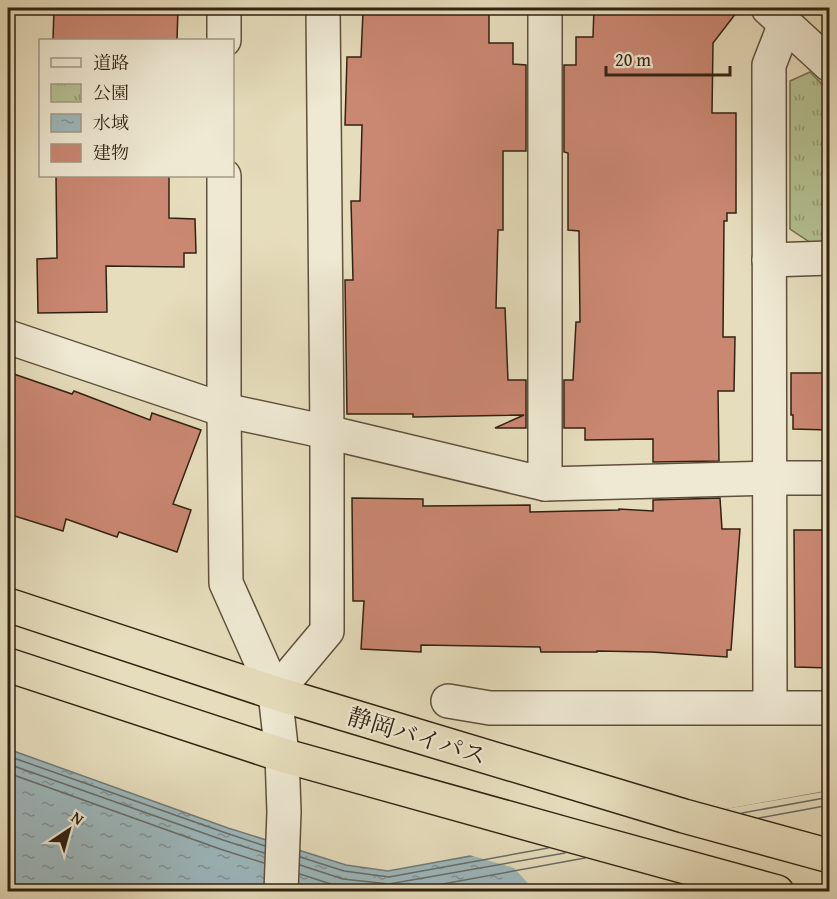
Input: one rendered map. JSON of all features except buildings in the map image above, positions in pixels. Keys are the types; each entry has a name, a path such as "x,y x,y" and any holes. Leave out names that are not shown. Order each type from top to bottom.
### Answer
{"highway":[{"name":"静岡バイパス","path":"8,605 275,693 684,816 830,856"},
{"path":"8,665 282,755 777,891"}],"street":[{"path":"224,8 224,39"},
{"path":"275,693 327,631 323,8"},
{"path":"545,8 545,484"},
{"path":"776,16 830,65"},
{"path":"770,707 769,65 776,16"},
{"path":"224,177 226,583 275,693 282,755 284,812 281,891"},
{"path":"769,260 830,258"},
{"path":"8,337 224,410 545,484 830,478"},
{"path":"448,701 490,708 830,708"}],"green space":[{"path":"810,72 829,91 829,244 814,245 790,229 790,81"}],"water":[{"path":"8,749 228,828 346,865 388,871 829,791 829,891 10,892 8,891"}],"pier":[{"path":"829,791 829,891 535,891 514,868 466,854"}]}
